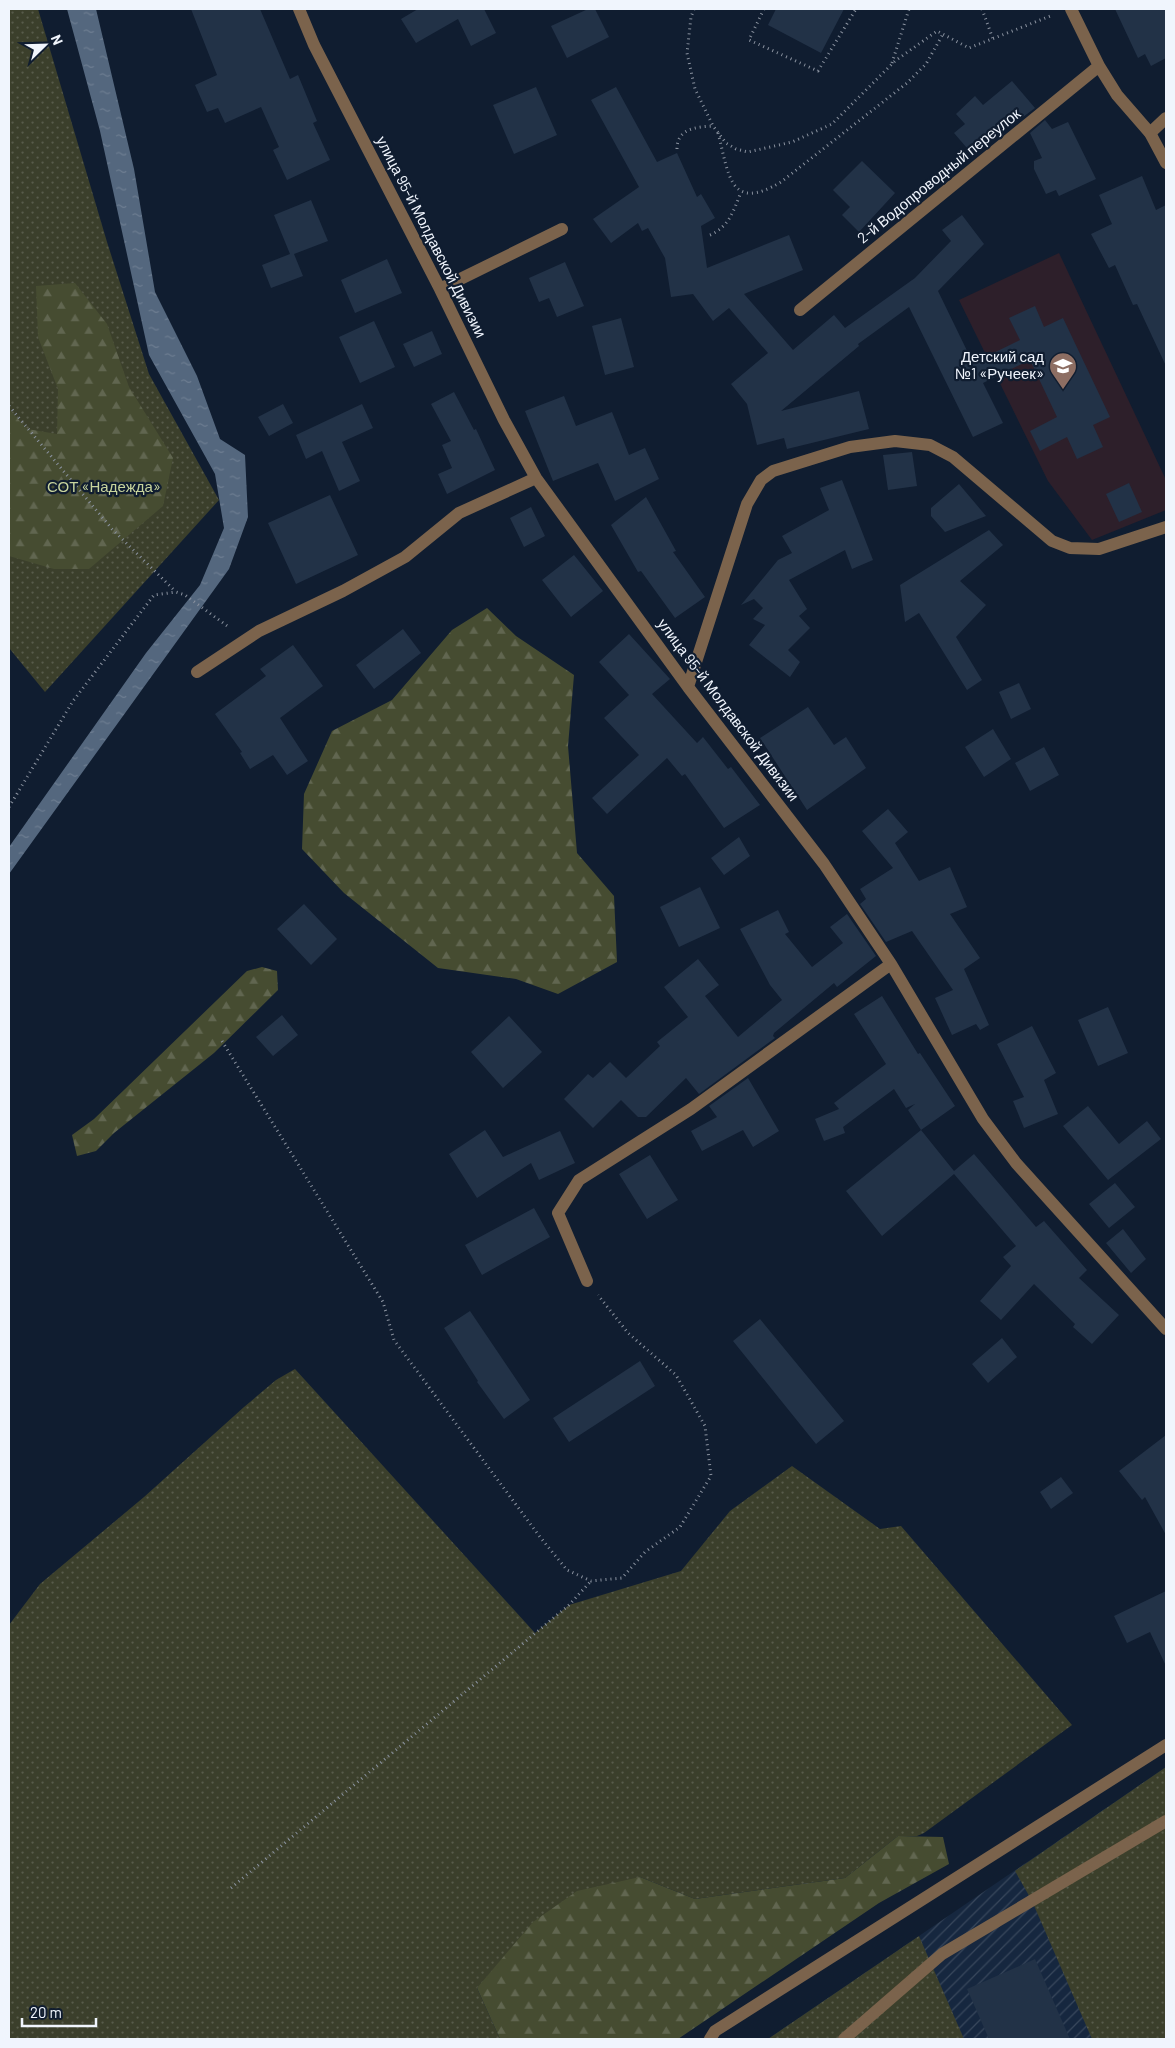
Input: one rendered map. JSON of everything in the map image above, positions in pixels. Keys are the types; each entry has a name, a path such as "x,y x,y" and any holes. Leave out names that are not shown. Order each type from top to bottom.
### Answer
{"street":[{"name":"улица 95-й Молдавской Дивизии","path":"299,9 314,45 440,289 504,420 536,478 688,687 824,864 891,964 983,1119 1016,1164 1166,1329"},
{"path":"1066,10 1098,66 1117,95 1150,133 1166,163"},
{"name":"2-й Водопроводный переулок","path":"800,310 1098,66"},
{"path":"1150,133 1166,118"},
{"path":"440,289 562,229"},
{"path":"688,687 747,504 761,480 773,471 850,447 895,441 930,446 953,458 1052,541 1070,548 1099,550 1166,527"},
{"path":"197,672 259,631 343,591 405,557 459,513 536,478"},
{"path":"587,1281 558,1213 579,1180 691,1109 891,964"},
{"path":"710,2039 715,2031 1166,1745"},
{"path":"844,2039 942,1954 1166,1821"}],"path":[{"path":"694,9 691,18 687,53 695,89 713,126 726,143 736,149 748,152 792,142 832,124 892,64 937,31 969,48 1066,10"},
{"path":"764,9 749,40 818,71 856,9"},
{"path":"892,64 909,9"},
{"path":"982,9 993,39"},
{"path":"718,132 734,186 741,192 752,194 766,191 788,176 907,82 926,64 943,34"},
{"path":"678,149 677,142 680,136 686,132 693,128 713,126"},
{"path":"710,235 719,231 731,218 741,192"},
{"path":"9,406 112,529 176,592 214,615"},
{"path":"9,807 73,701 148,602 154,595 176,592"},
{"path":"222,1041 383,1302 394,1340 540,1537 567,1570 592,1581 622,1578 645,1552 680,1526 711,1476 704,1426 676,1375 628,1333 587,1281"},
{"path":"231,1888 569,1605 592,1581"}],"shaded area":[{"name":"Детский сад №1 «Ручеек»","path":"1059,253 1166,480 1166,510 1092,540 1048,481 959,300"},
{"path":"1166,1767 1166,2039 768,2039 919,1936"}],"green space":[{"name":"СОТ «Надежда»","path":"9,9 38,9 107,242 149,374 219,500 45,692 9,648"},
{"path":"75,283 107,324 129,387 173,458 163,506 89,569 54,569 9,556 9,409 27,429 57,434 58,389 38,337 36,286"},
{"path":"487,608 516,636 574,675 568,746 577,853 614,896 617,962 558,994 516,979 438,968 344,893 302,849 304,794 332,731 392,700 452,630"},
{"path":"262,967 277,971 278,990 214,1053 114,1133 96,1151 77,1156 72,1135 94,1119 247,971"},
{"path":"295,1369 535,1633 569,1605 681,1571 730,1511 792,1466 880,1529 901,1526 1072,1725 924,1833 917,1836 898,1836 845,1878 695,1899 640,1877 477,1988 500,2039 9,2039 9,1625 40,1584 144,1497 276,1380"},
{"path":"1166,1767 1166,2039 1092,2039 1032,1901 1015,1871"},
{"path":"898,1836 943,1837 949,1864 879,1903 678,2039 500,2039 477,1988 533,1922 577,1891 640,1877 695,1899 845,1878"},
{"path":"919,1936 964,2039 768,2039"}],"water":[{"path":"67,9 96,9 134,169 155,292 197,376 220,439 245,455 248,517 229,569 9,874 9,847 146,653 200,585 224,528 215,474 149,355 100,131"}],"building":[{"path":"191,9 260,9 290,79 298,75 317,121 313,123 330,160 287,180 273,150 279,147 261,107 225,123 218,108 207,112 195,85 217,75"},
{"path":"418,9 484,9 496,33 471,46 458,19 416,43 401,19"},
{"path":"588,9 595,9 609,37 567,58 551,26"},
{"path":"776,9 844,9 821,53 768,25"},
{"path":"1115,9 1166,9 1166,58 1151,66 1145,54 1138,58"},
{"path":"1012,81 1035,108 1011,126 1008,123 973,155 954,133 965,124 956,114 975,96 983,105"},
{"path":"536,87 557,135 514,154 493,105"},
{"path":"616,87 657,162 677,153 697,197 701,194 715,218 701,226 707,268 789,235 803,270 744,294 793,350 834,315 845,328 915,278 951,241 942,230 962,215 984,244 938,291 973,363 1020,340 1009,318 1035,306 1044,327 1063,318 1110,417 1093,425 1103,447 1077,459 1067,437 1040,451 1030,431 1057,417 1030,360 983,383 1003,423 973,437 909,307 858,344 859,346 781,411 859,391 869,429 787,449 784,438 757,445 747,404 731,384 768,353 729,308 713,321 693,294 671,297 665,258 648,228 642,231 638,223 611,243 593,219 639,187 591,100"},
{"path":"1045,120 1052,129 1068,122 1096,179 1059,196 1056,190 1046,194 1034,169 1034,161 1042,158 1030,133"},
{"path":"862,161 895,193 859,232 842,215 850,207 833,190"},
{"path":"1142,176 1156,210 1166,205 1166,366 1137,304 1133,305 1115,265 1109,268 1091,234 1112,224 1099,195"},
{"path":"311,200 328,241 294,254 303,276 271,288 262,265 290,254 274,215"},
{"path":"387,259 402,293 355,313 341,280"},
{"path":"565,262 584,306 557,317 549,298 539,302 529,278"},
{"path":"621,318 634,367 605,375 592,326"},
{"path":"374,321 395,367 360,383 339,337"},
{"path":"432,331 442,354 414,367 403,344"},
{"path":"454,392 474,430 476,429 495,470 447,494 438,474 452,468 442,445 451,441 431,404"},
{"path":"564,396 576,426 612,412 629,455 645,448 659,479 615,501 598,463 553,481 525,411"},
{"path":"283,404 293,423 269,436 258,417"},
{"path":"362,404 373,428 342,442 360,481 339,491 322,451 306,459 296,435"},
{"path":"912,452 917,486 888,490 883,455"},
{"path":"842,480 873,560 852,569 845,550 789,580 807,609 799,616 810,628 788,650 800,662 790,677 749,645 765,625 753,619 763,608 754,599 741,605 778,560 792,553 782,536 829,510 820,488"},
{"path":"1129,483 1142,512 1119,522 1106,494"},
{"path":"959,484 986,516 945,532 931,516 931,508"},
{"path":"330,495 358,555 296,584 268,523"},
{"path":"646,497 676,551 673,552 705,597 675,618 641,571 638,572 611,525"},
{"path":"531,507 545,536 524,547 510,518"},
{"path":"989,530 1003,545 960,581 986,605 956,637 982,680 967,690 919,613 905,622 900,585"},
{"path":"574,555 603,591 571,617 542,580"},
{"path":"403,629 421,653 374,689 356,665"},
{"path":"629,634 670,679 652,694 697,743 703,737 728,769 731,767 760,805 724,828 685,774 682,776 667,758 607,814 592,798 639,755 604,718 629,695 599,662"},
{"path":"293,645 323,686 280,718 308,761 287,775 273,755 250,769 240,753 242,752 215,714 266,676 260,669"},
{"path":"1019,683 1031,709 1011,719 999,692"},
{"path":"808,707 834,745 846,737 866,768 807,810 760,738"},
{"path":"993,729 1011,759 984,777 965,747"},
{"path":"1044,747 1059,775 1030,791 1015,763"},
{"path":"888,809 908,832 895,843 919,881 950,867 967,907 950,914 980,958 964,969 989,1025 980,1030 976,1024 952,1035 935,998 953,990 912,931 886,942 860,904 866,899 860,889 893,868 862,831"},
{"path":"739,837 750,856 724,875 711,858"},
{"path":"700,887 720,928 679,947 660,907"},
{"path":"304,904 337,939 311,965 277,929"},
{"path":"778,910 789,932 785,934 812,967 843,943 830,927 847,914 876,956 837,987 834,983 774,1033 773,1036 775,1038 699,1094 686,1078 646,1117 638,1117 621,1100 593,1128 564,1099 588,1074 593,1078 610,1062 626,1078 660,1046 657,1042 688,1017 664,987 698,959 719,985 705,996 738,1037 782,1000 770,985 740,929"},
{"path":"882,996 918,1054 920,1053 955,1106 921,1130 908,1110 915,1104 906,1108 894,1089 843,1127 845,1133 824,1141 815,1119 839,1109 834,1103 886,1064 854,1014"},
{"path":"1108,1007 1128,1053 1098,1066 1078,1020"},
{"path":"282,1015 298,1035 273,1056 256,1037"},
{"path":"509,1016 542,1052 503,1088 471,1052"},
{"path":"1032,1026 1056,1073 1044,1080 1058,1114 1024,1128 1013,1101 1024,1097 997,1044"},
{"path":"748,1078 779,1131 753,1147 743,1130 702,1151 691,1131 717,1117 709,1106"},
{"path":"1088,1106 1119,1144 1147,1121 1161,1139 1108,1180 1063,1126"},
{"path":"485,1130 503,1157 560,1131 575,1163 539,1180 531,1163 477,1198 449,1154"},
{"path":"921,1130 954,1171 974,1154 1036,1227 1044,1221 1087,1270 1079,1278 1119,1315 1092,1344 1073,1327 1075,1324 1034,1284 1001,1320 980,1301 1011,1266 1003,1257 1016,1246 954,1174 882,1236 846,1191"},
{"path":"650,1155 678,1200 647,1219 619,1174"},
{"path":"1115,1183 1135,1207 1109,1228 1089,1204"},
{"path":"534,1208 550,1237 482,1275 465,1245"},
{"path":"1123,1229 1146,1259 1131,1273 1106,1243"},
{"path":"470,1311 530,1400 504,1419 477,1382 444,1328"},
{"path":"760,1319 844,1421 816,1444 733,1341"},
{"path":"1002,1338 1017,1357 988,1383 972,1364"},
{"path":"640,1361 655,1386 569,1442 553,1418"},
{"path":"1166,1435 1166,1535 1145,1497 1142,1500 1119,1471"},
{"path":"1061,1477 1073,1493 1051,1509 1040,1492"},
{"path":"1166,1591 1166,1666 1150,1632 1127,1643 1114,1616"},
{"path":"1035,1959 1070,2039 989,2039 967,1989"}],"place":[{"name":"Детский сад №1 «Ручеек»","path":"1063,390"}]}
